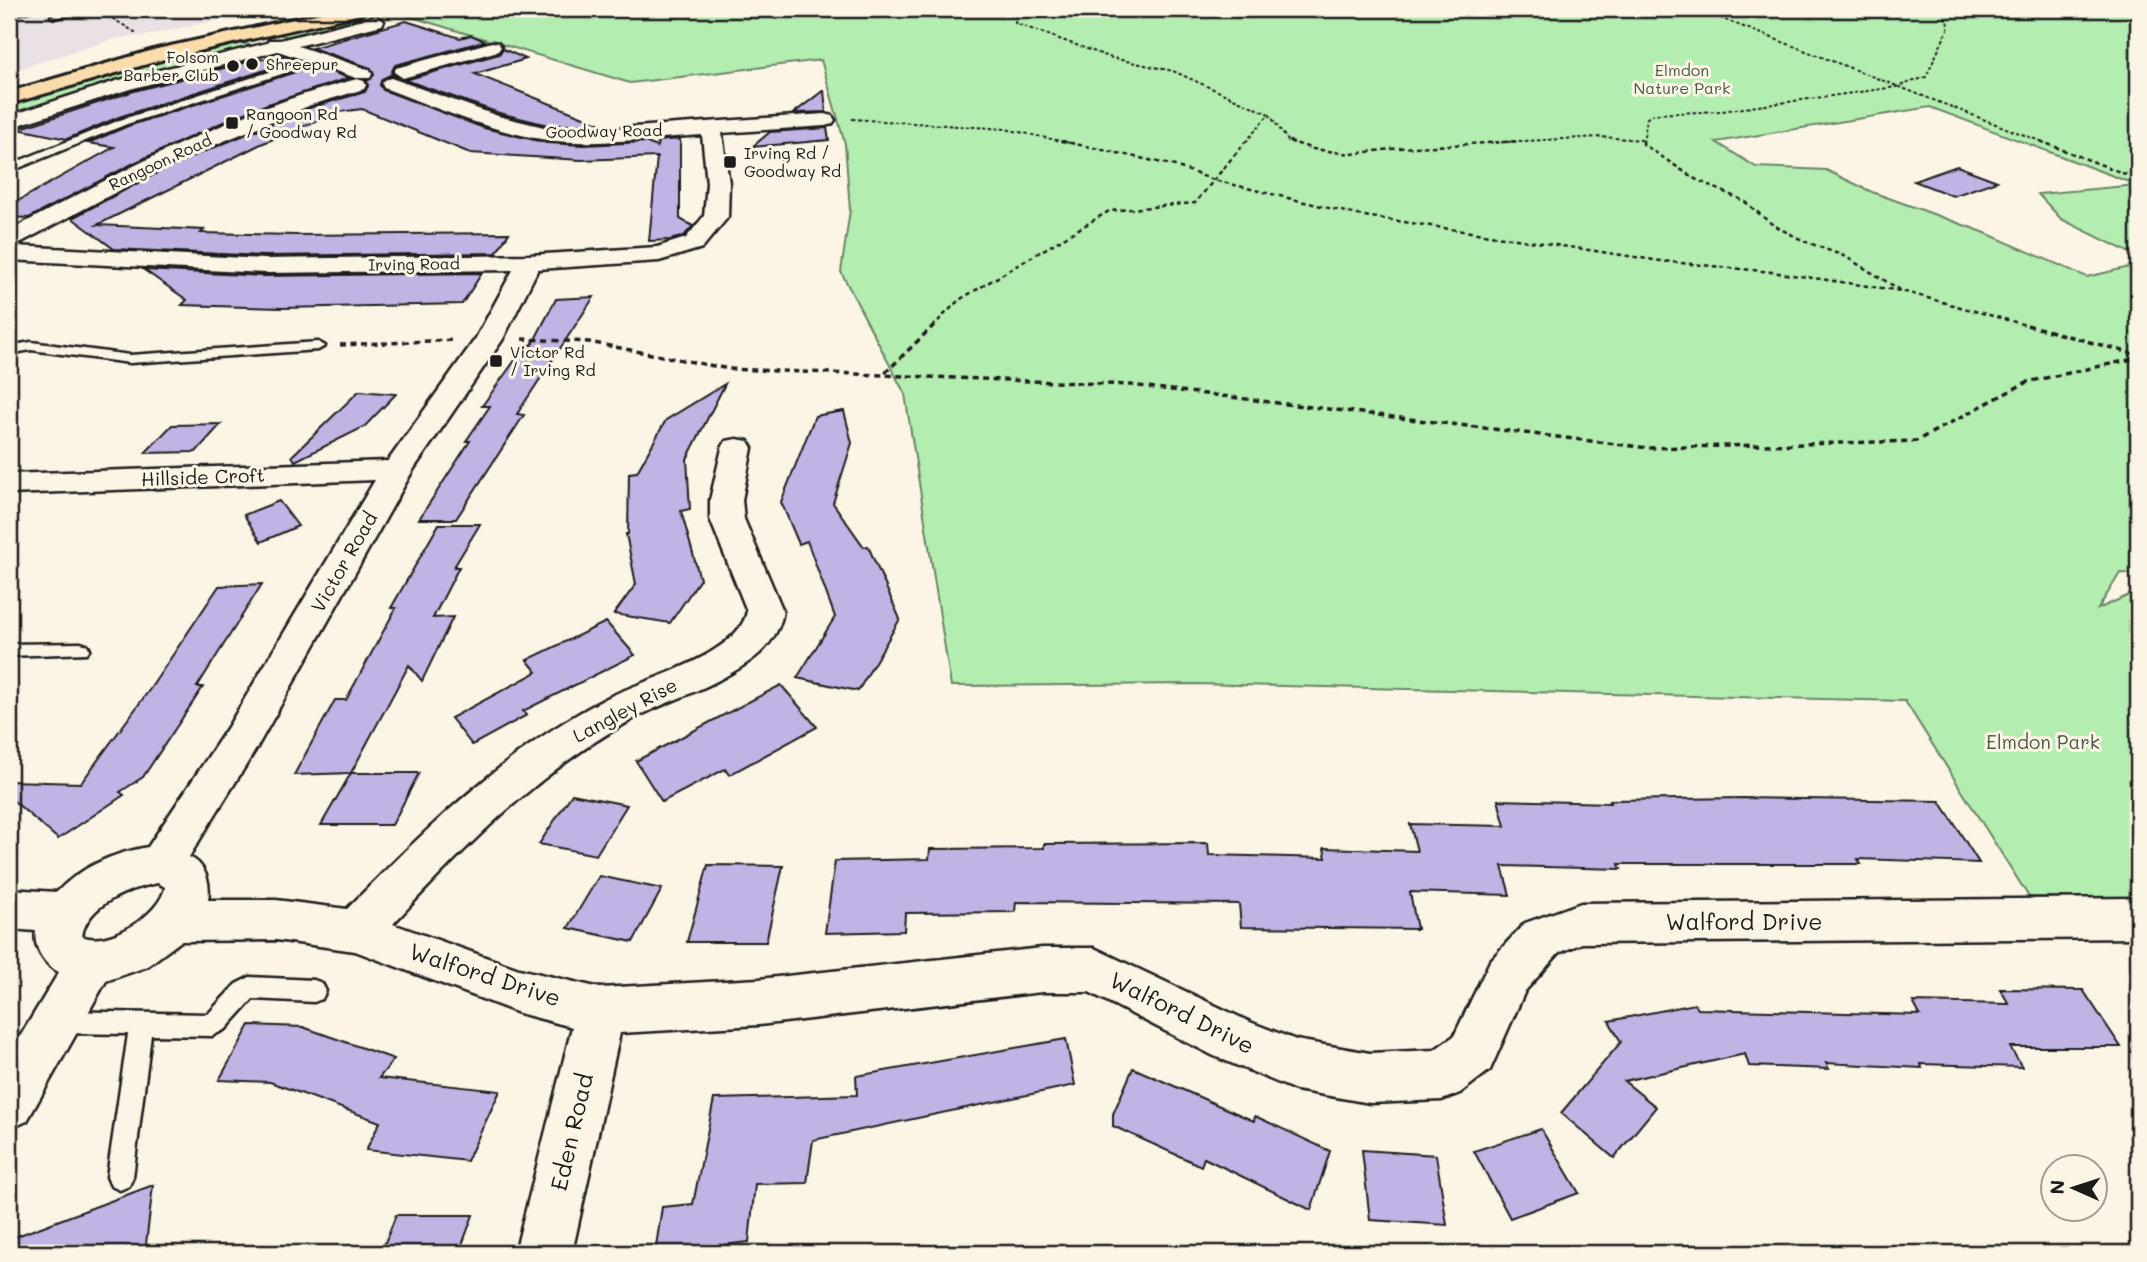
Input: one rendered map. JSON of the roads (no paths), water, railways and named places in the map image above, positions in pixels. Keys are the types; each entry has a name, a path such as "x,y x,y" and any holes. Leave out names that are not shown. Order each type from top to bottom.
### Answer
{"highway":[{"path":"9,86 177,38 310,9"},
{"path":"9,98 117,66 244,34 361,9"}],"street":[{"path":"9,122 123,85 376,21"},
{"path":"244,34 319,59 360,80 385,70 397,78 492,47"},
{"name":"Goodway Road","path":"397,78 492,121 548,134 620,134 825,120"},
{"name":"Rangoon Road","path":"9,240 64,208 163,158 360,80"},
{"name":"Irving Road","path":"9,253 264,266 529,262 659,254 694,243 716,217 718,183 711,128"},
{"name":"Victor Road","path":"161,864 242,738 397,470 489,339 529,262"},
{"name":"Langley Rise","path":"356,931 408,876 570,738 621,708 735,655 753,639 763,625 765,611 727,519 726,500 737,448"},
{"name":"Hillside Croft","path":"9,484 397,470"},
{"path":"161,864 177,869 184,875 188,890 173,921 149,941 127,953 91,962 74,959 64,953 59,941 60,929 68,913 83,895 111,877 132,868 161,864"},
{"path":"9,909 68,913"},
{"name":"Walford Drive","path":"173,921 276,920 356,931 519,991 600,1011 758,1002 1042,970 1094,970 1231,1039 1296,1065 1370,1078 1442,1075 1472,1053 1507,976 1542,938 1581,923 2133,918"},
{"path":"9,1103 91,962"},
{"name":"Eden Road","path":"544,1253 600,1011"}],"lane":[{"path":"10,14 32,9"},
{"path":"55,16 72,12"},
{"path":"9,169 140,116 319,59"},
{"path":"9,350 31,346 130,359 318,346"},
{"path":"9,650 81,649"},
{"path":"56,1022 212,1025 250,988 314,991"},
{"path":"120,1177 141,1023"}],"place":[{"name":"Shreepur","path":"252,64"},
{"name":"Folsom Barber Club","path":"233,66"},
{"name":"Rangoon Rd / Goodway Rd","path":"232,123"},
{"name":"Irving Rd / Goodway Rd","path":"730,162"},
{"name":"Victor Rd / Irving Rd","path":"496,361"}],"park label":[{"name":"Elmdon Nature Park","path":"1682,79"},
{"name":"Elmdon Park","path":"2043,742"}]}
